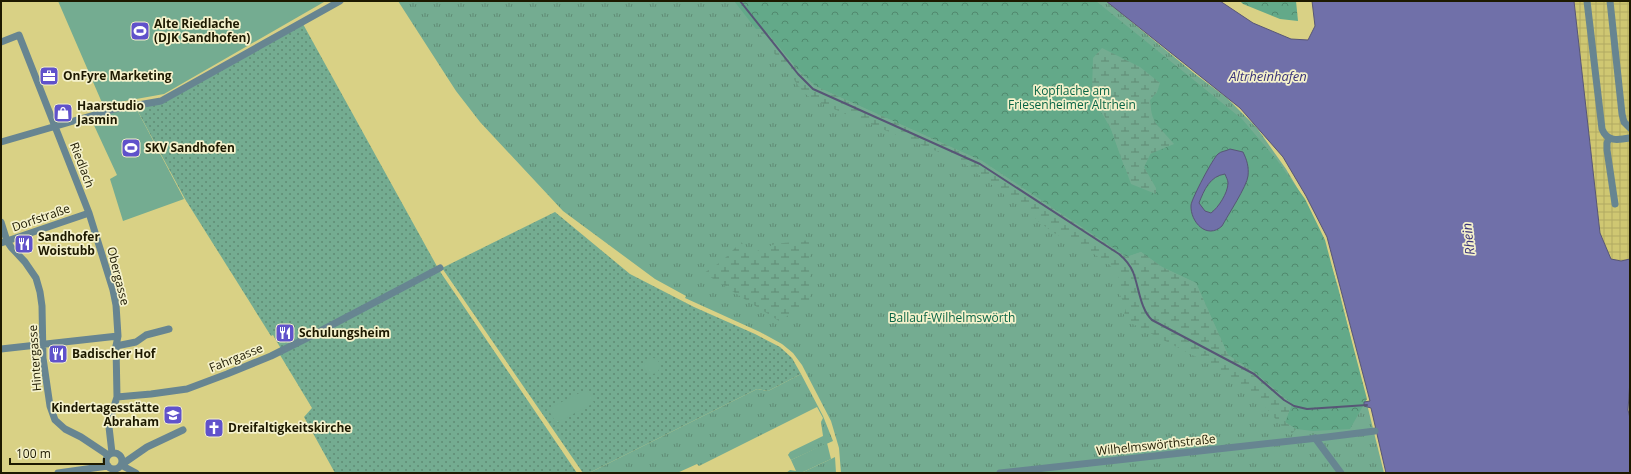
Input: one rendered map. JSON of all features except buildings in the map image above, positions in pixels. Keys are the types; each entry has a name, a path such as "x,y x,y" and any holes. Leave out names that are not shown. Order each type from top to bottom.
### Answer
{"street":[{"path":"1,142 115,108 160,101 340,1"},
{"path":"1588,1 1602,129 1604,134 1613,140 1630,138"},
{"path":"1610,1 1622,114 1624,122 1630,128"},
{"name":"Riedlach","path":"1,42 19,35 89,213"},
{"path":"1609,138 1607,150 1615,204"},
{"name":"Dorfstraße","path":"4,242 89,213"},
{"name":"Obergasse","path":"89,213 113,290 116,305 118,336 116,346 117,397 109,427 110,454"},
{"path":"1,222 4,242"},
{"name":"Hintergasse","path":"4,242 11,247 25,262 36,278 40,292 44,358 50,406 55,420 65,429 82,437 110,454"},
{"name":"Fahrgasse","path":"117,397 187,389 227,374 295,344 440,268"},
{"path":"116,346 136,342 146,334 169,329"},
{"path":"1,349 118,336"},
{"path":"58,473 117,468 147,447 183,430"},
{"name":"Wilhelmswörthstraße","path":"1000,473 1375,430"},
{"path":"1315,438 1341,473"},
{"path":"110,469 106,459 110,454 117,453 121,456 121,465"},
{"path":"121,465 136,473"}],"shaded area":[{"path":"1574,1 1630,1 1630,286 1611,259 1600,233"}],"green space":[{"name":"Alte Riedlache (DJK Sandhofen)","path":"58,1 324,2 164,94 103,105"},
{"name":"Ballauf-Wilhelmswörth","path":"398,1 1106,1 1195,74 1227,98 1257,128 1286,169 1308,206 1323,240 1338,287 1384,473 841,473 839,448 831,421 802,365 793,353 782,344 760,332 685,298 686,296 655,279 563,211 480,122 456,91"},
{"name":"Kopflache am Friesenheimer Altrhein","path":"734,1 1096,1 1242,119 1277,160 1305,199 1325,240 1367,399 1350,429 1313,431 1296,429 1285,422 1292,404 1254,372 1228,355 1196,283 1162,267 1141,252 1127,257 982,161 815,86 799,71 764,29 756,29","holes":["1157,92 1150,100 1151,109 1154,120 1162,130 1144,167 1124,166 1111,129 1100,110","1243,152 1209,232 1191,204 1210,166 1219,153"]},
{"path":"1240,1 1296,1 1298,21 1280,19 1243,4"},
{"path":"303,24 439,270 577,473 335,473 304,417 312,408 280,355 280,347 273,335 271,336 185,199 135,106 160,103"},
{"path":"756,29 764,29 799,71 815,86 982,161 1126,257 1141,252 1162,267 1196,283 1228,355 1254,372 1292,404 1285,422 1296,429 1290,436 1258,398 1225,372 1123,319 1127,304 1124,303 1120,295 1119,278 1110,265 1088,250 1054,233 1038,221 1029,211 1015,203 965,164 812,99 804,93"},
{"path":"1102,48 1140,67 1160,83 1157,92 1150,100 1151,116 1174,144 1150,154 1144,167 1156,188 1156,194 1131,184 1111,129 1092,91 1093,58"},
{"name":"SKV Sandhofen","path":"136,108 184,199 123,221 110,179 117,175 92,121 111,113"},
{"path":"1225,174 1228,187 1224,196 1214,211 1211,213 1205,211 1199,203 1205,189 1215,178"},
{"path":"555,212 630,274 694,307 755,334 780,347 792,358 801,374 768,391 757,389 589,473 583,473 442,268"},
{"path":"810,240 810,302 779,321 704,273 722,261 741,242 752,253 775,244"},
{"path":"652,358 658,360 660,366 658,372 652,374 646,372 644,366 646,360"},
{"path":"801,374 823,416 833,441 791,460 788,455 790,452 823,436 821,422 823,418 817,407 699,466 697,464 677,473 589,473 757,389 768,391"},
{"path":"587,389 594,403 556,423 548,409"},
{"path":"827,443 831,459 801,473 786,473 790,470 796,471 791,460"},
{"path":"835,457 836,473 801,473 831,459"}],"water":[{"path":"1106,1 1220,1 1253,23 1291,39 1308,40 1315,26 1312,1 1574,1 1600,233 1611,259 1621,261 1630,259 1630,380 1628,410 1630,418 1630,473 1386,473 1371,408 1364,406 1364,402 1370,401 1327,237 1306,196 1283,157 1240,108"},
{"path":"1230,149 1243,152 1248,167 1247,181 1222,226 1216,230 1205,230 1196,223 1193,217 1191,211 1192,201 1215,157 1219,153","holes":["1225,174 1228,187 1222,200 1217,208 1211,213 1205,211 1199,203 1205,189 1215,178"]}],"waterway":[{"path":"740,1 798,74 813,89 980,164 1119,254 1132,269 1142,304 1152,320 1254,374 1284,400 1294,406 1307,409 1367,405"}],"place":[{"name":"Alte Riedlache (DJK Sandhofen)","path":"140,31"},
{"name":"OnFyre Marketing","path":"49,76"},
{"name":"Haarstudio Jasmin","path":"63,113"},
{"name":"SKV Sandhofen","path":"131,148"},
{"name":"Sandhofer Woistubb","path":"24,244"},
{"name":"Schulungsheim","path":"285,333"},
{"name":"Badischer Hof","path":"58,354"},
{"name":"Kindertagesstätte Abraham","path":"173,415"},
{"name":"Dreifaltigkeitskirche","path":"214,428"}],"water label":[{"name":"Altrheinhafen","path":"1268,76"},
{"name":"Rhein","path":"1468,239"}]}
